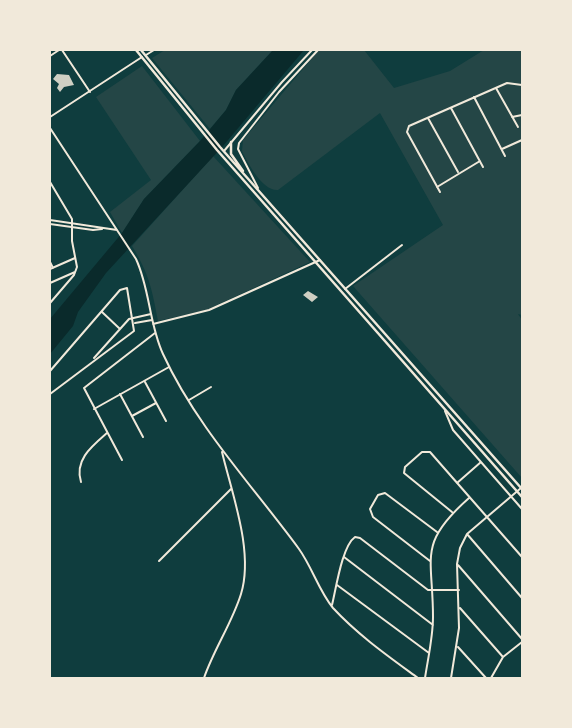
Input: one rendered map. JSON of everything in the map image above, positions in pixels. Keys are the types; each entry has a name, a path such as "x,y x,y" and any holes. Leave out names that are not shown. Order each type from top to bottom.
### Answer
{"main road":[{"path":"136,50 144,56 220,147 320,260 522,497"},
{"path":"141,50 217,150 521,489"},
{"path":"231,142 231,154 243,172"}],"street":[{"path":"50,56 61,50 90,92"},
{"path":"50,116 154,50"},
{"path":"224,151 282,82 312,50"},
{"path":"258,189 238,149 239,143 279,92 318,50"},
{"path":"440,192 407,132 409,126 507,83 522,85"},
{"path":"496,88 518,127"},
{"path":"474,98 506,156"},
{"path":"450,108 483,166"},
{"path":"512,117 522,115"},
{"path":"428,117 458,172"},
{"path":"50,128 117,230 143,276 155,333 169,366 189,400 222,449 305,556 331,605 359,633 418,678"},
{"path":"502,149 522,140"},
{"path":"437,186 458,172 480,161"},
{"path":"50,182 73,224 77,267 76,272 50,303"},
{"path":"50,222 117,230"},
{"path":"50,222 73,228 93,230 104,228"},
{"path":"345,289 402,245"},
{"path":"50,262 51,268 75,258"},
{"path":"153,324 209,310 320,260"},
{"path":"50,283 76,272"},
{"path":"50,371 120,290 125,288 129,292 134,331 91,361 50,394"},
{"path":"102,312 120,329"},
{"path":"91,361 133,317 151,314"},
{"path":"134,323 152,320"},
{"path":"122,460 84,392 86,384 155,333"},
{"path":"94,410 120,394 145,382 169,366"},
{"path":"145,382 166,421"},
{"path":"189,400 211,387"},
{"path":"120,394 143,437"},
{"path":"132,416 156,403"},
{"path":"445,408 453,430 522,509"},
{"path":"81,482 79,469 83,459 89,449 107,433"},
{"path":"204,678 237,605 245,579 243,546 222,449"},
{"path":"452,512 404,471 405,467 422,452 430,452 522,557"},
{"path":"457,483 481,462"},
{"path":"159,562 231,489"},
{"path":"451,678 457,646 460,608 457,564 460,548 467,534 521,489"},
{"path":"430,561 373,517 370,509 378,495 383,492 437,532"},
{"path":"425,678 433,625 430,561 437,532 452,512 469,498"},
{"path":"467,534 522,598"},
{"path":"331,605 344,558 354,537 360,538 423,587 432,591 459,590"},
{"path":"344,558 433,625"},
{"path":"457,564 522,640 503,657 491,678"},
{"path":"337,585 429,653"},
{"path":"460,608 503,657"},
{"path":"457,646 486,678"},
{"path":"492,674 495,678"}],"shaded area":[{"path":"165,50 273,50 236,90 226,110 210,129 152,58"},
{"path":"273,50 304,50 223,146 106,273 78,312 73,326 50,354 50,319 122,233 144,199 200,141 226,110 236,90"},
{"path":"319,50 364,50 394,88 450,71 484,50 522,50 522,315 518,314 522,320 522,478 353,286 443,225 380,113 278,190 266,186 261,181 242,151 243,140"},
{"path":"142,66 200,141 144,199 122,233 110,212 151,180 96,97"},
{"path":"213,156 310,262 206,310 158,321 149,282 132,246"}],"building":[{"path":"57,74 69,75 74,85 64,87 60,92 57,88 59,84 53,79"},
{"path":"308,291 318,297 312,302 303,295"}]}
